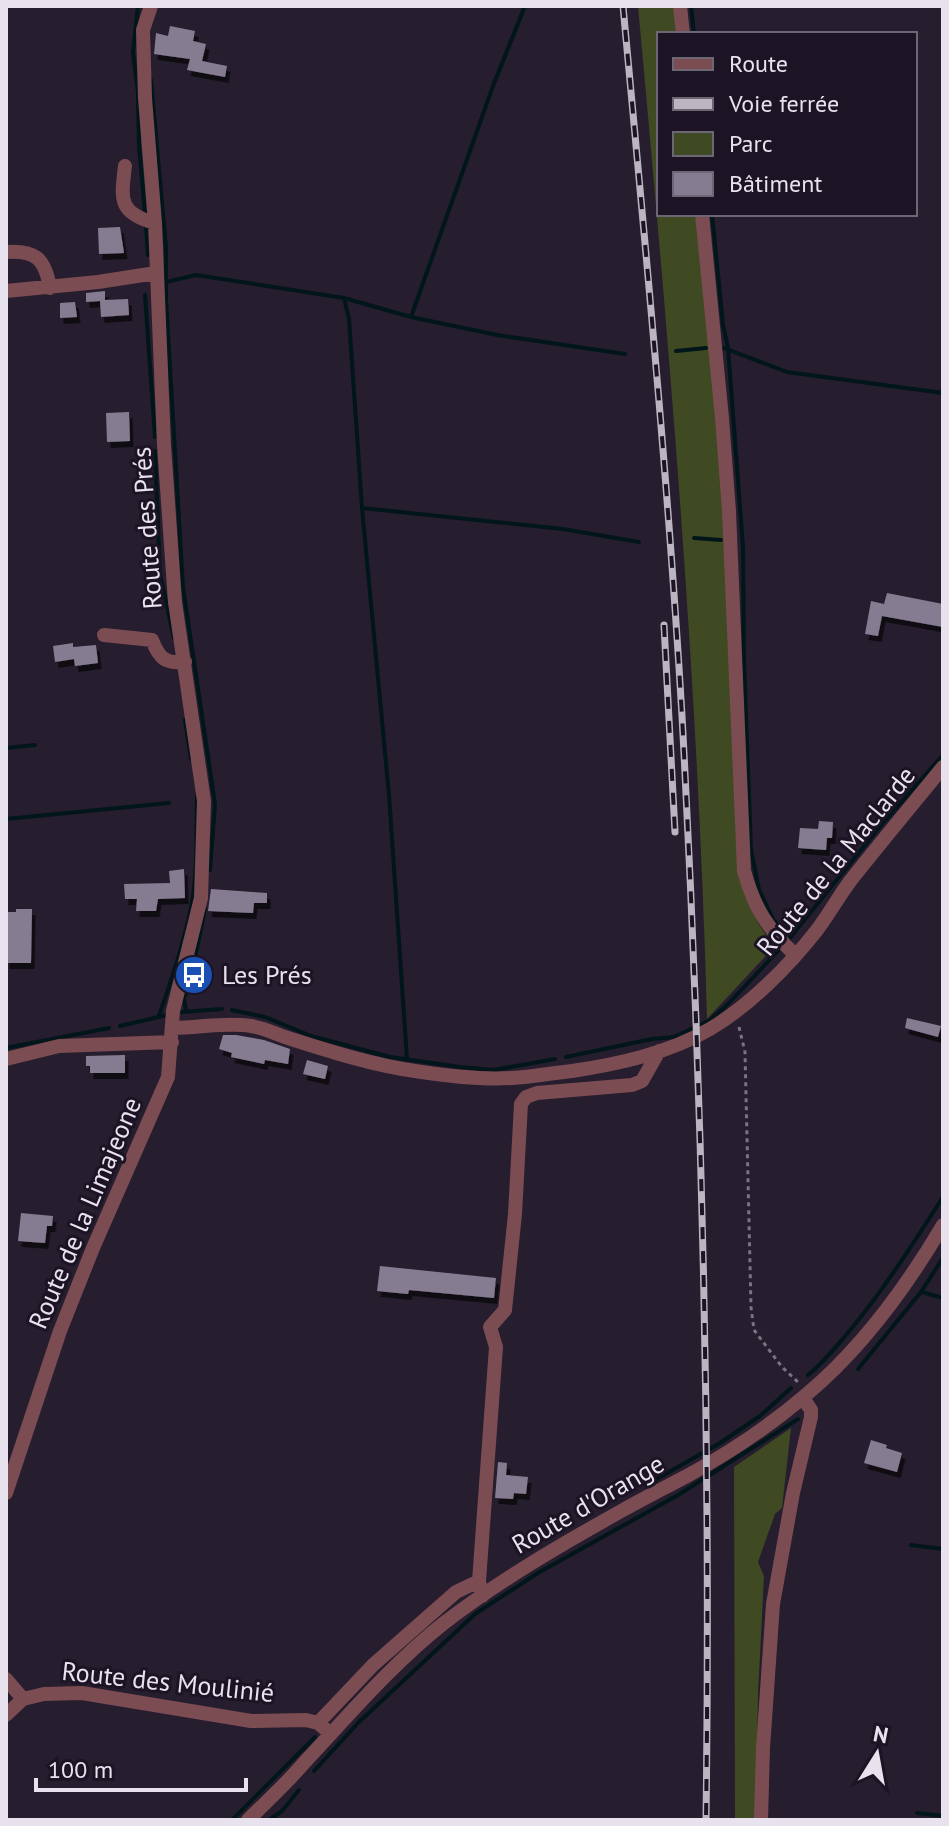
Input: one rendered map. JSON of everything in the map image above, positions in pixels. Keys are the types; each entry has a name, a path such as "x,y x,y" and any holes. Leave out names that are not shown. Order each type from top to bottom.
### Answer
{"street":[{"name":"Route des Prés","path":"151,6 143,30 145,98 155,223 164,445 175,602 204,801 201,898 173,1011 172,1035"},
{"path":"680,6 683,32"},
{"path":"125,166 121,196 140,219 155,223"},
{"path":"702,216 729,511 744,871 751,896 762,918 795,955"},
{"path":"6,252 24,251 38,257 48,274 50,288"},
{"path":"6,291 156,273"},
{"path":"104,635 152,640 158,655 172,663 185,662"},
{"name":"Route de la Maclarde","path":"6,1059 59,1046 172,1035 230,1024 255,1026 345,1056 457,1078 551,1074 604,1066 659,1051 699,1035 735,1012 767,984 818,929 889,831 943,767"},
{"name":"Route de la Limajeone","path":"6,1493 60,1331 168,1077 172,1035"},
{"path":"482,1596 479,1581 496,1347 490,1327 505,1310 515,1214 521,1104 526,1097 537,1093 632,1085 642,1081 659,1051"},
{"name":"Route d'Orange","path":"248,1820 386,1675 443,1624 507,1578 623,1509 690,1474 763,1428 806,1396 830,1374 884,1313 943,1225"},
{"path":"761,1820 773,1604 793,1493 811,1417 806,1396"},
{"path":"331,1734 318,1723 373,1665 456,1592 479,1581"},
{"path":"6,1679 23,1699 6,1715"},
{"name":"Route des Moulinié","path":"23,1699 44,1694 82,1693 251,1721 287,1719 318,1723"}],"path":[{"path":"735,1012 745,1052 754,1330 806,1396"}],"green space":[{"path":"638,6 677,6 680,32 657,32 657,216 699,216 722,460 744,886 758,923 774,947 707,1019 697,766 671,385"},
{"path":"791,1428 782,1508 775,1514 758,1562 764,1576 756,1820 735,1820 734,1467"}],"building":[{"path":"170,26 195,31 193,41 206,44 202,61 227,66 225,77 187,70 190,59 154,54 156,33 168,36"},
{"path":"120,227 124,253 99,254 98,228"},
{"path":"105,291 105,300 128,299 129,315 101,317 100,301 86,302 86,293"},
{"path":"75,302 77,317 60,318 60,303"},
{"path":"129,412 130,441 107,442 106,413"},
{"path":"887,593 943,604 943,627 882,616 878,636 865,634 871,601 884,604"},
{"path":"73,643 73,647 96,645 98,663 75,666 74,659 55,662 53,646"},
{"path":"819,821 833,822 832,838 827,838 826,850 798,848 800,828 818,829"},
{"path":"184,869 185,898 158,899 156,911 136,911 137,899 125,899 124,884 170,883 169,871"},
{"path":"211,889 267,893 267,903 254,903 253,913 208,911"},
{"path":"16,909 32,909 31,963 6,963 6,912 16,912"},
{"path":"907,1018 941,1026 938,1037 905,1028"},
{"path":"223,1035 264,1040 290,1049 288,1064 265,1060 264,1064 231,1057 232,1053 219,1049"},
{"path":"125,1055 125,1073 90,1073 90,1066 86,1066 86,1056"},
{"path":"307,1060 328,1066 325,1079 303,1074"},
{"path":"21,1213 53,1216 52,1226 47,1226 45,1243 18,1241"},
{"path":"380,1266 496,1278 494,1298 409,1290 408,1294 377,1291"},
{"path":"871,1440 902,1453 897,1472 864,1463"},
{"path":"498,1462 507,1463 506,1475 528,1477 526,1494 514,1493 513,1499 495,1498"}],"waterway":[{"path":"138,6 133,52 145,214"},
{"path":"166,282 196,275 344,298 411,317 493,86 525,6"},
{"path":"691,6 694,32"},
{"path":"151,80 166,248 166,300 183,587 215,804 210,870"},
{"path":"712,216 728,348 743,547 751,850 759,890 774,921 792,936"},
{"path":"146,226 148,255"},
{"path":"145,295 155,437"},
{"path":"344,298 349,319 362,508 389,795 407,1059"},
{"path":"411,317 497,335 625,354"},
{"path":"676,351 706,348"},
{"path":"724,348 787,372 943,393"},
{"path":"155,451 160,574 174,638"},
{"path":"362,508 563,529 639,542"},
{"path":"694,538 721,540"},
{"path":"185,720 191,759"},
{"path":"6,748 35,745"},
{"path":"789,939 882,824 943,755"},
{"path":"159,1016 192,902 197,795"},
{"path":"6,819 169,803"},
{"path":"186,1012 184,998 205,909"},
{"path":"566,1057 674,1037 710,1020 778,951"},
{"path":"182,1012 222,1009"},
{"path":"232,1010 265,1017 311,1036 390,1057 494,1070 555,1059"},
{"path":"120,1026 167,1015"},
{"path":"6,1048 109,1028"},
{"path":"808,1375 873,1301 943,1197"},
{"path":"858,1369 921,1292 943,1258"},
{"path":"922,1292 943,1298"},
{"path":"653,1481 720,1443 760,1416 791,1388"},
{"path":"314,1771 358,1723 475,1614 538,1573 678,1495 798,1419"},
{"path":"911,1545 943,1549"},
{"path":"232,1820 315,1737"},
{"path":"269,1820 282,1811 299,1790"},
{"path":"917,1813 943,1816"}],"railway":[{"path":"623,6 670,538 689,854 700,1130 706,1406 706,1820"},
{"path":"664,625 675,832"}],"place":[{"name":"Les Prés","path":"194,975"}]}
